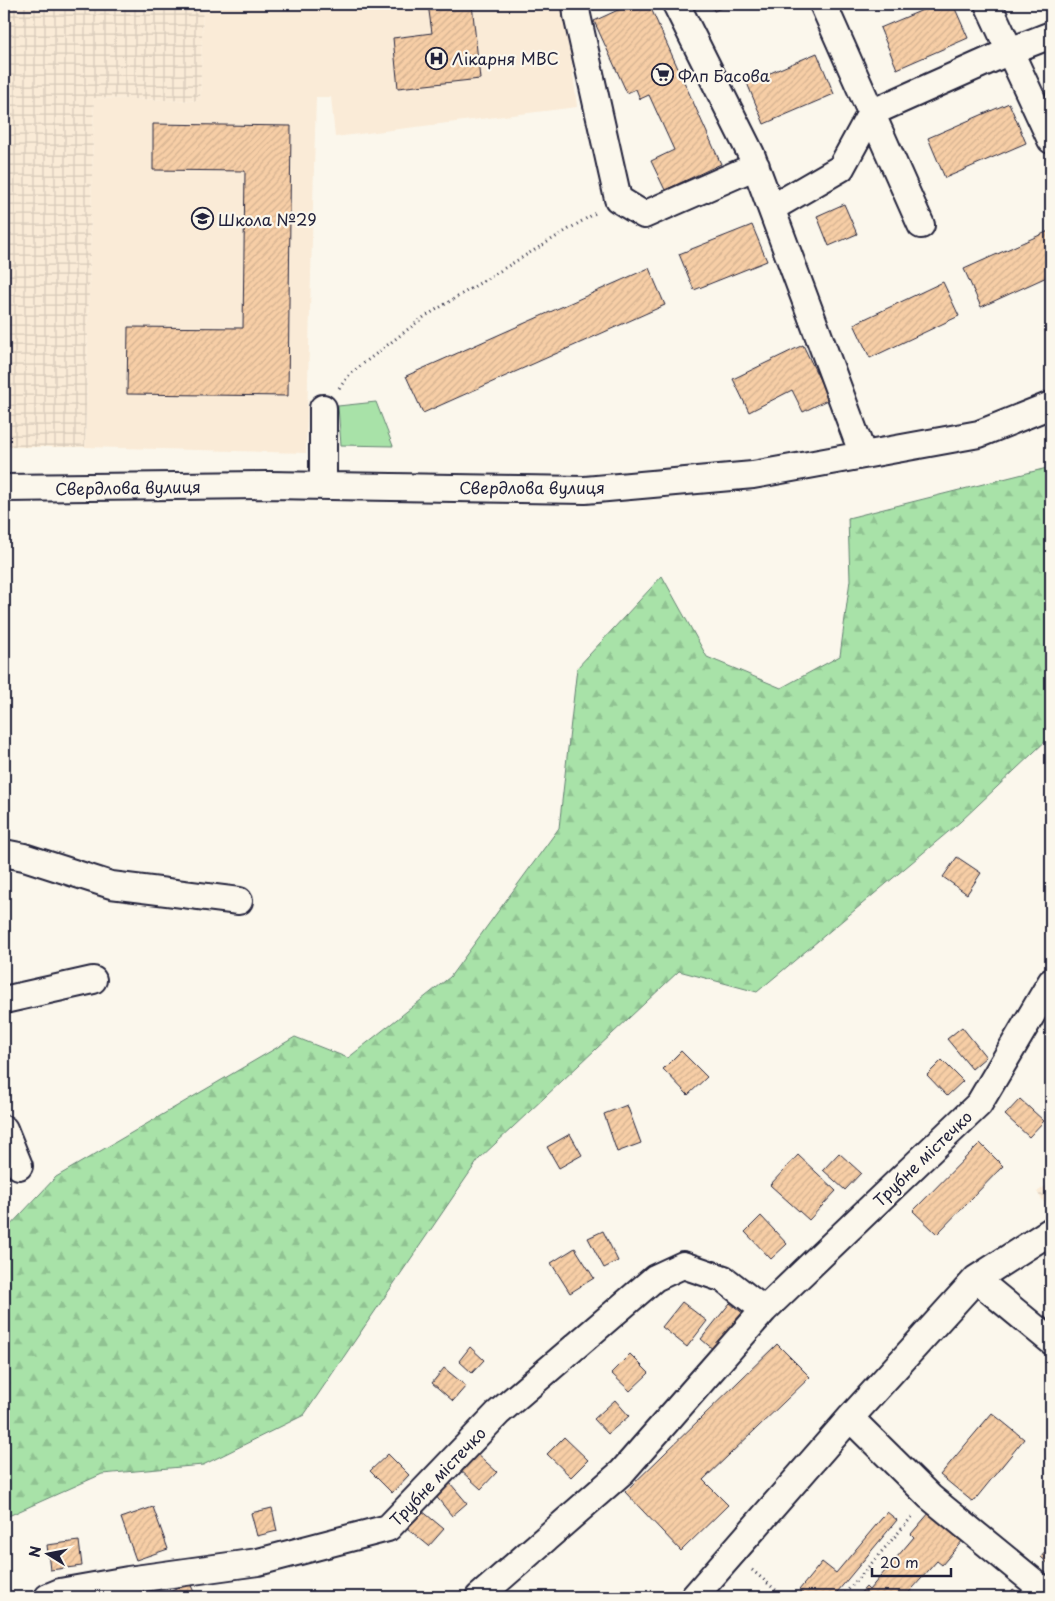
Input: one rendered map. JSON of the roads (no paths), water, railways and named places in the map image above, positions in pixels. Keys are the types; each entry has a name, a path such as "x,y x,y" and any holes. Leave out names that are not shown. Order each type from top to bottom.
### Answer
{"street":[{"path":"576,4 576,15 618,199 644,215 756,166"},
{"path":"676,4 756,166 863,455"},
{"path":"822,4 921,225"},
{"path":"988,4 1051,140"},
{"path":"772,208 842,168 871,113 1010,51 1051,35"},
{"name":"Свердлова вулиця","path":"4,488 268,485 585,490 753,475 978,434 1051,404"},
{"path":"323,408 323,486"},
{"path":"4,853 24,857 112,885 239,900"},
{"path":"4,1000 93,980"},
{"name":"Трубне містечко","path":"480,1597 622,1472 764,1310 979,1104 1051,982"},
{"path":"4,1130 19,1166"},
{"path":"694,1597 850,1418 976,1279 1051,1232"},
{"name":"Трубне містечко","path":"48,1597 60,1592 128,1580 258,1562 388,1528 498,1413 655,1278 683,1265 724,1279 764,1310"},
{"path":"976,1279 1051,1341"},
{"path":"850,1418 930,1497 1051,1596"}],"place":[{"name":"Лікарня МВС","path":"436,58"},
{"name":"Флп Басова","path":"662,75"},
{"name":"Школа №29","path":"202,219"}]}
